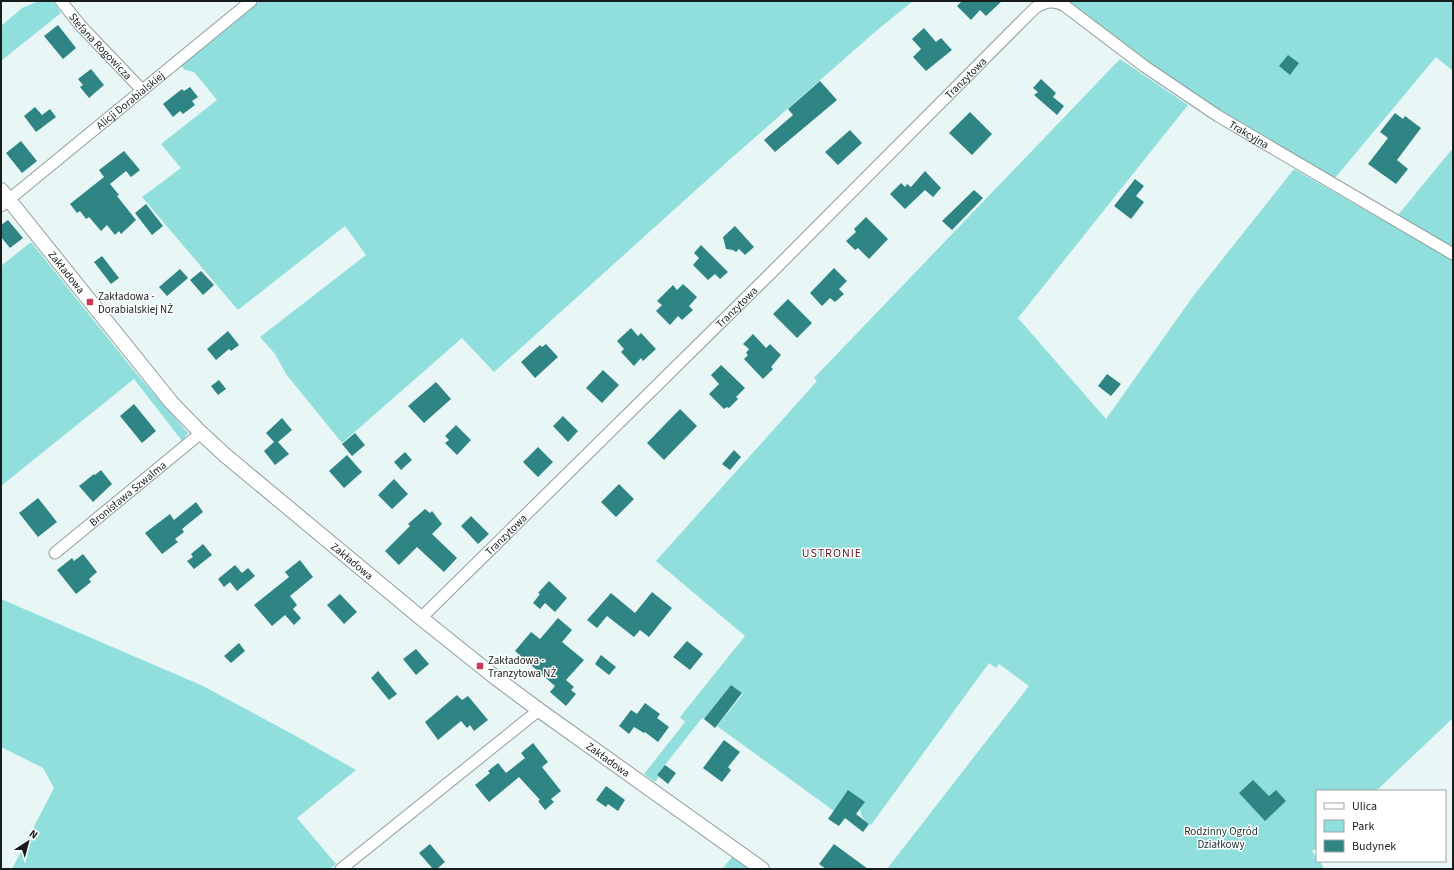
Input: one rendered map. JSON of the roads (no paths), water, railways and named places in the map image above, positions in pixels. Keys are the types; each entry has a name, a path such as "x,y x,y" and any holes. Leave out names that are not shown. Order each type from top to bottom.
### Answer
{"street":[{"name":"Stefana Rogowicza","path":"61,1 142,90"},
{"name":"Alicji Dorabialskiej","path":"4,198 142,90 251,1"},
{"name":"Trakcyjna","path":"1054,1 1065,6 1144,66 1218,116 1453,254"},
{"name":"Tranzytowa","path":"421,618 767,277 1035,8 1041,4 1054,1"},
{"name":"Zakładowa","path":"4,198 168,398 201,433 226,456 480,666 539,710 762,869"},
{"name":"Bronisława Szwalma","path":"55,553 201,433"},
{"path":"341,869 539,710"}],"place":[{"name":"Zakładowa - Dorabialskiej NŻ","path":"90,302"},
{"name":"Zakładowa - Tranzytowa NŻ","path":"480,666"}],"district":[{"name":"USTRONIE","path":"832,553"}],"park label":[{"name":"Rodzinny Ogród Działkowy","path":"1221,837"}]}
